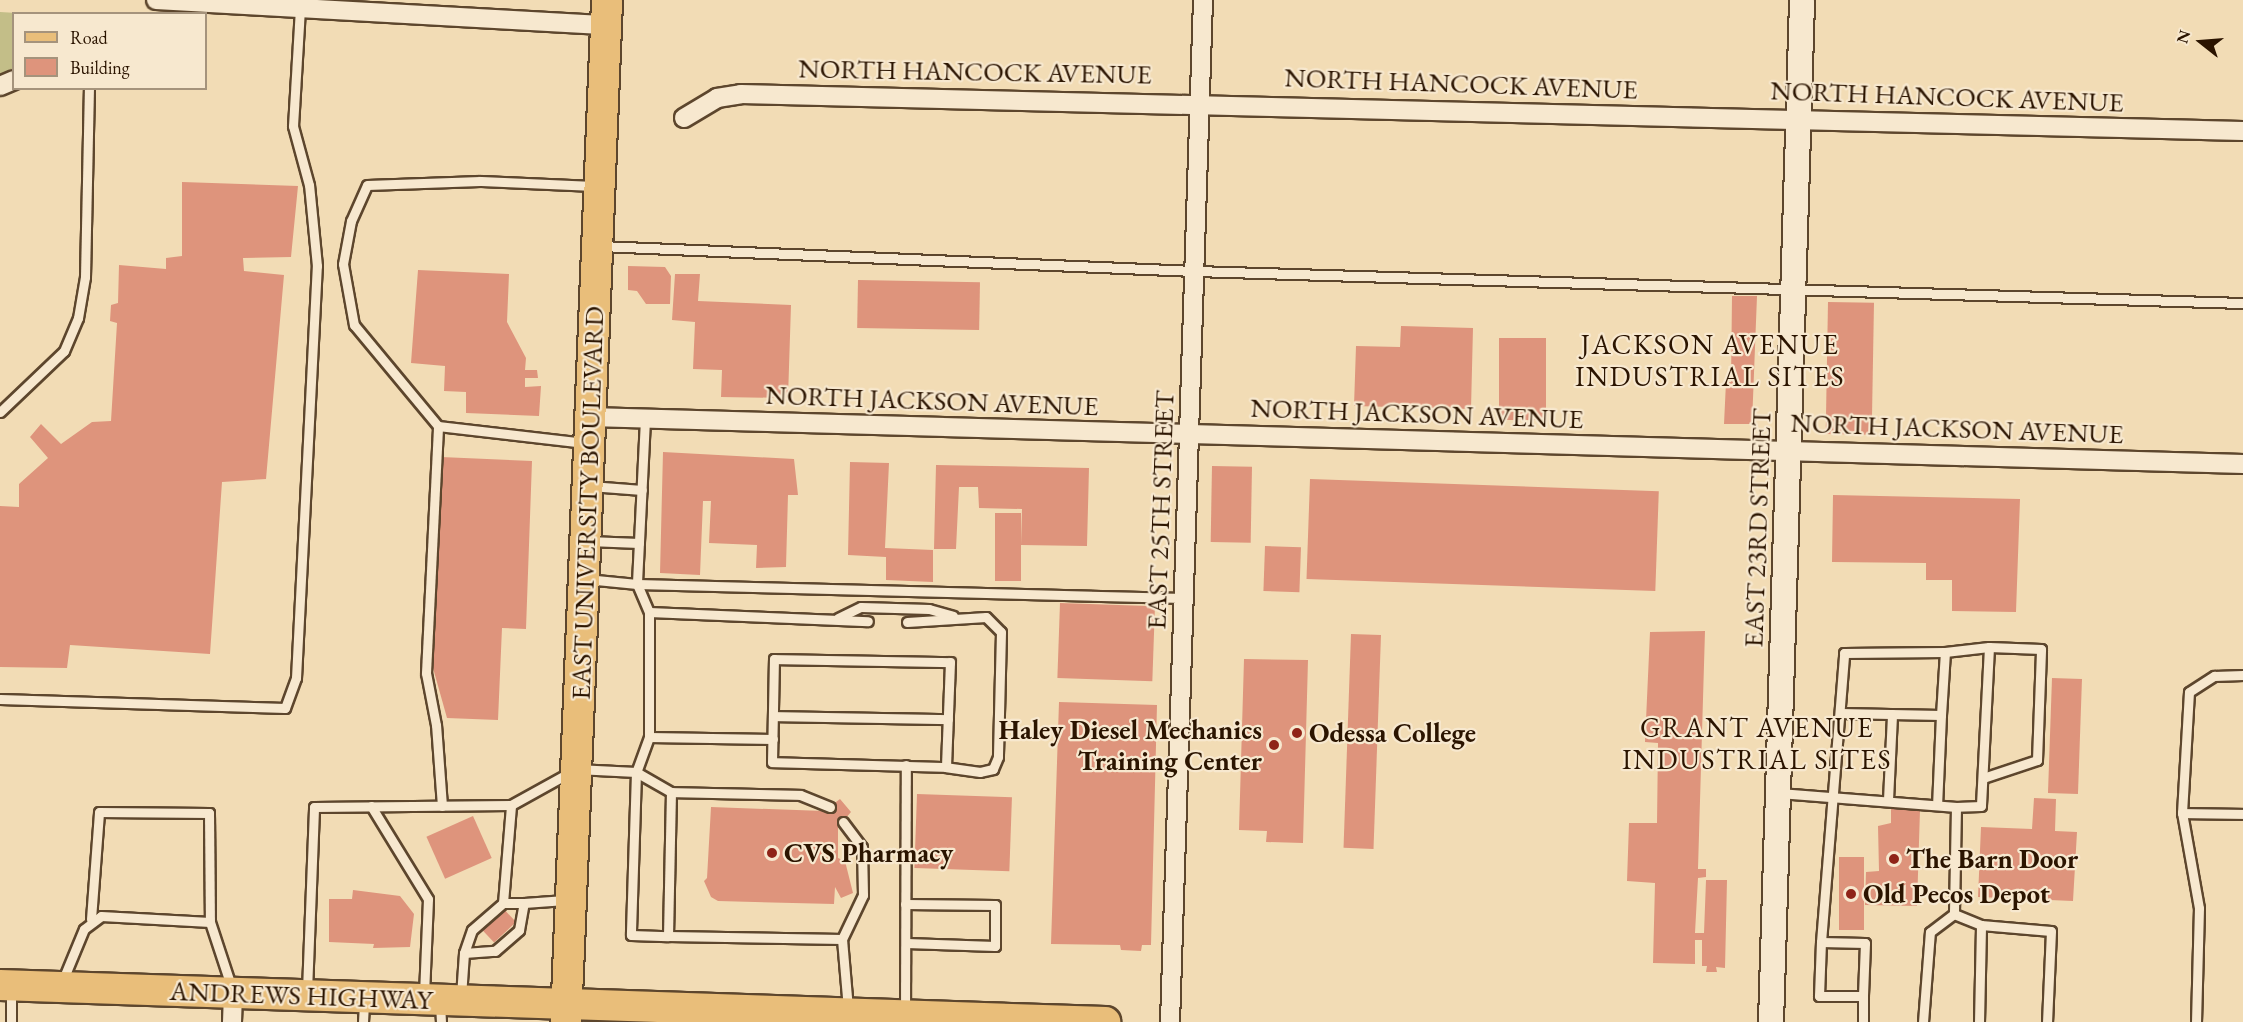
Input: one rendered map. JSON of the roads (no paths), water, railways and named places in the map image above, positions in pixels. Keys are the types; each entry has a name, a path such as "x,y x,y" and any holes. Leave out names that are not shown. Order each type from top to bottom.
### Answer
{"main road":[{"name":"EAST UNIVERSITY BOULEVARD","path":"566,1014 607,13"},
{"name":"ANDREWS HIGHWAY","path":"5,985 307,995 364,1010 441,1006 566,1014 848,1014 1105,1022"}],"street":[{"path":"156,0 300,8 607,13"},
{"name":"EAST 25TH STREET","path":"1170,1022 1203,0"},
{"name":"EAST 23RD STREET","path":"1771,1022 1802,0"},
{"path":"163,12 189,2"},
{"name":"NORTH HANCOCK AVENUE","path":"684,118 717,98 741,94 1200,102 2243,131"},
{"name":"NORTH JACKSON AVENUE","path":"590,430 645,419 2243,464"},
{"path":"232,1022 233,992"}],"lane":[{"path":"0,699 285,708 296,678 317,266 309,185 293,126 300,8"},
{"path":"0,412 64,351 78,318 85,277 89,90"},
{"path":"442,806 436,725 426,673 438,426 354,325 343,264 351,221 367,185 480,181 600,186"},
{"path":"598,246 1195,271 2243,303"},
{"path":"645,419 637,584 649,612 649,737 636,772 631,935 842,939"},
{"path":"438,426 590,430"},
{"path":"588,486 642,490"},
{"path":"585,541 639,543"},
{"path":"584,579 637,584 1184,598"},
{"path":"837,619 861,607 929,609 956,616 986,617 1001,632 998,757 993,769 980,772 906,765 772,762 774,659 950,662 946,767"},
{"path":"649,612 868,621"},
{"path":"907,622 938,621 956,616"},
{"path":"1778,793 1956,807 1981,806 1989,647"},
{"path":"1863,996 1819,996 1821,942 1844,653 1945,652 1989,647 2041,649 2037,760 1983,778"},
{"path":"1937,805 1945,652"},
{"path":"2196,1022 2199,908 2182,813 2189,692 2214,676 2243,675"},
{"path":"1840,713 1941,715"},
{"path":"1888,800 1892,714"},
{"path":"773,716 948,719"},
{"path":"649,737 773,739"},
{"path":"905,1016 906,765"},
{"path":"307,995 314,807 511,805 576,769 636,772 671,792 800,795 830,807"},
{"path":"668,936 671,792"},
{"path":"503,903 511,805"},
{"path":"370,806 428,898 441,1006"},
{"path":"1954,914 1956,807"},
{"path":"60,987 91,919 99,812 209,813 210,922 233,992"},
{"path":"2182,813 2243,814"},
{"path":"843,822 862,847 863,895 842,939 848,1014"},
{"path":"441,1006 464,953 471,930 503,903 571,899"},
{"path":"464,953 495,951 519,930 524,903"},
{"path":"905,904 995,905 995,946 906,943"},
{"path":"1954,914 1981,924 2051,931 2047,1022"},
{"path":"1923,1022 1930,932 1954,914"},
{"path":"91,919 100,916 210,922"},
{"path":"1978,1022 1981,924"},
{"path":"1821,942 1865,943 1863,1022"},
{"path":"5,985 11,1022"}],"place":[{"name":"Odessa College","path":"1297,733"},
{"name":"Haley Diesel Mechanics Training Center","path":"1274,745"},
{"name":"CVS Pharmacy","path":"772,853"},
{"name":"The Barn Door","path":"1894,859"},
{"name":"Old Pecos Depot","path":"1851,894"}],"district":[{"name":"JACKSON AVENUE INDUSTRIAL SITES","path":"1710,360"},
{"name":"GRANT AVENUE INDUSTRIAL SITES","path":"1757,743"}]}
